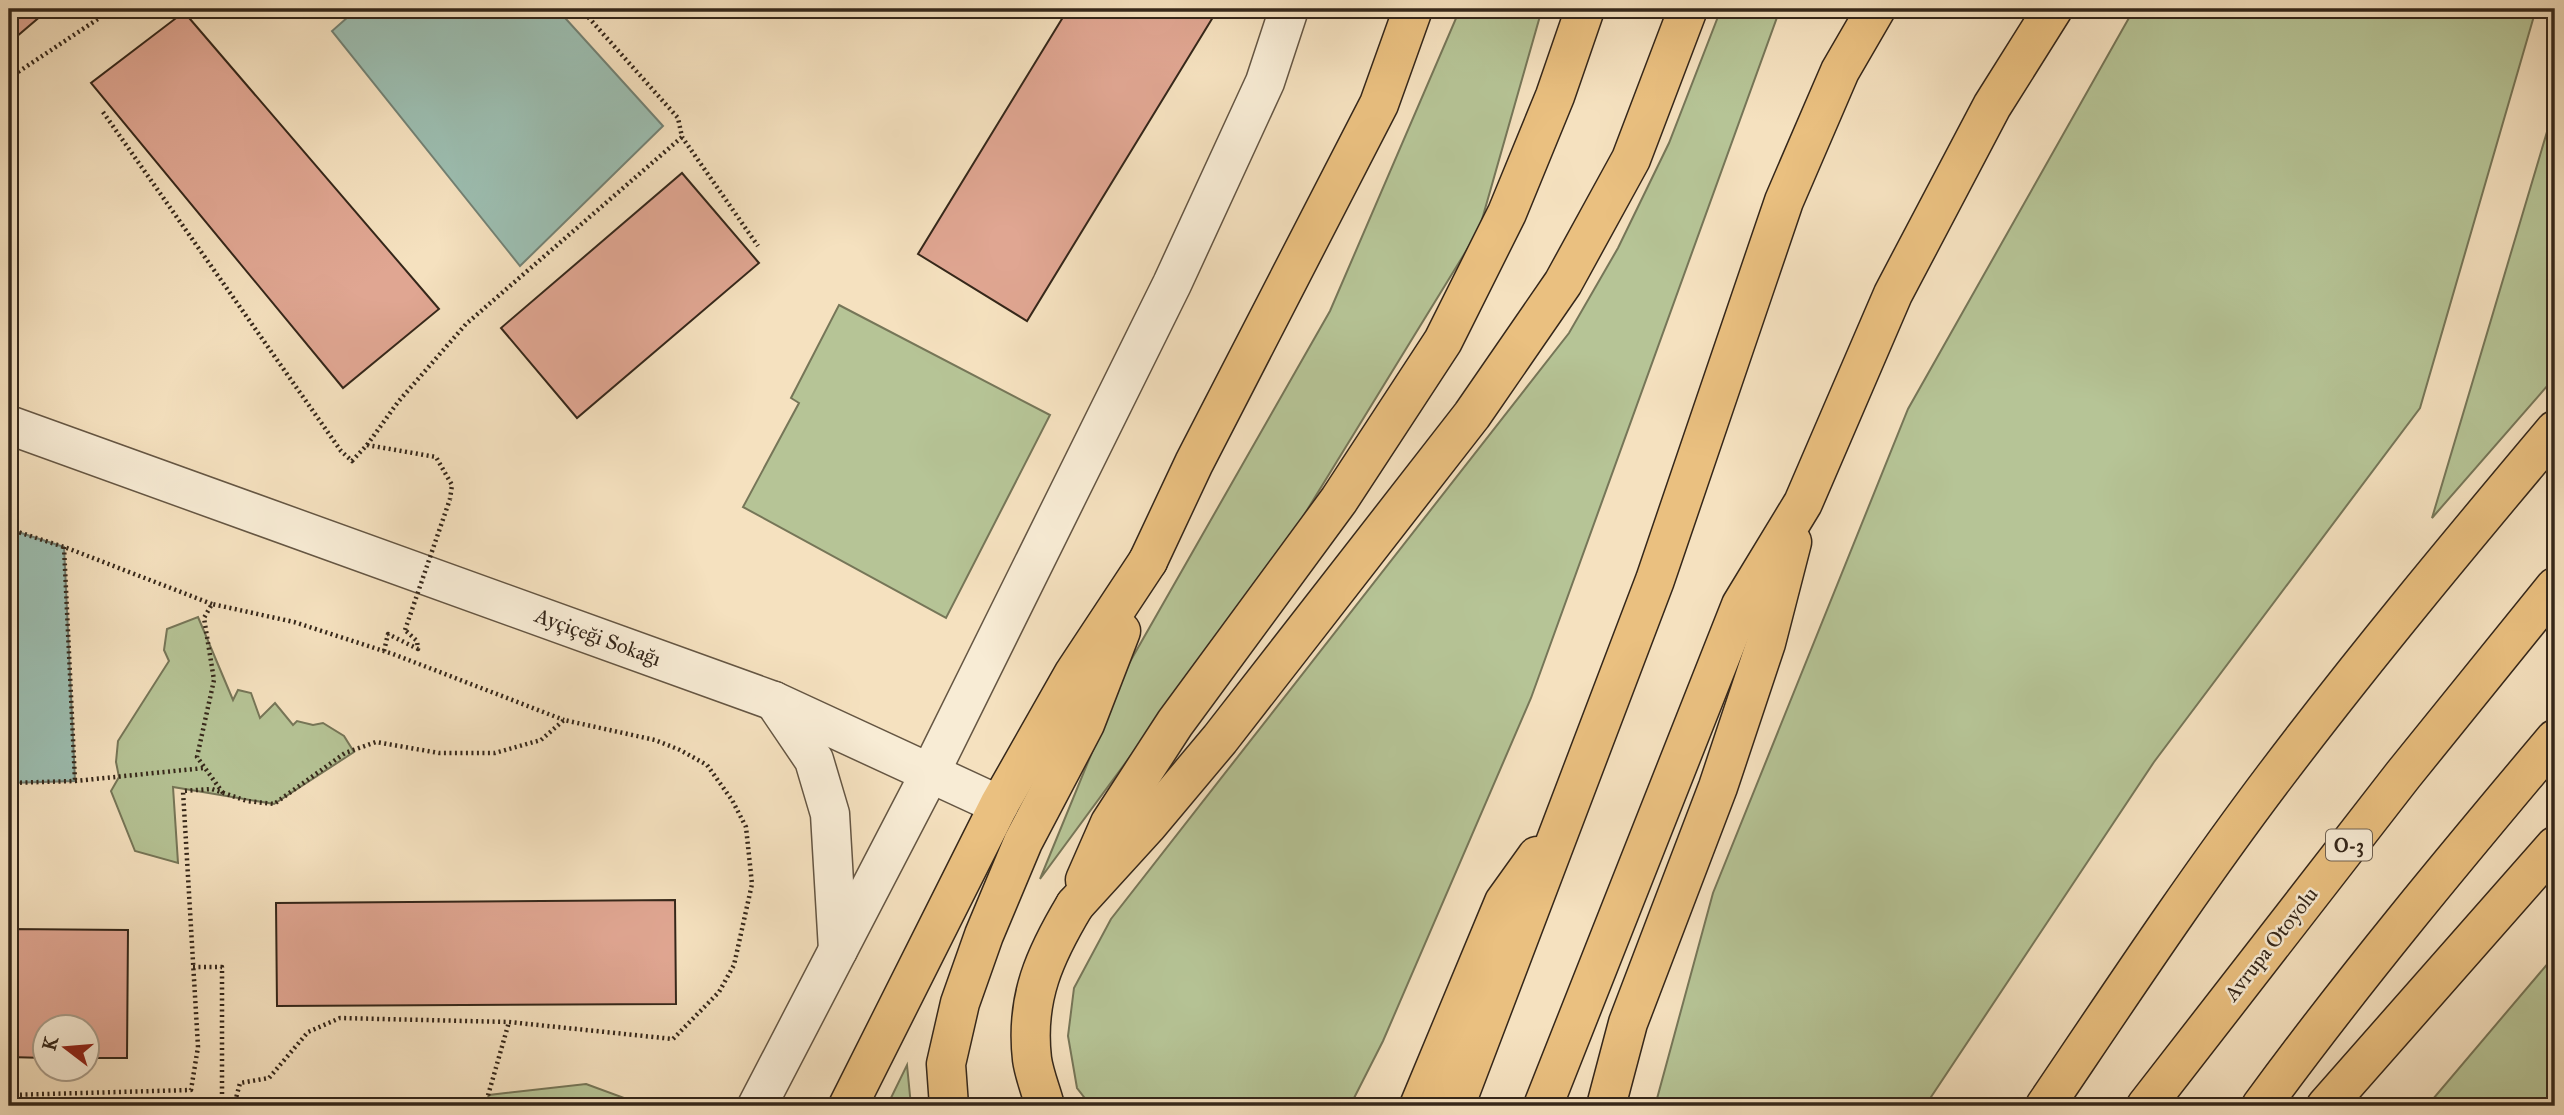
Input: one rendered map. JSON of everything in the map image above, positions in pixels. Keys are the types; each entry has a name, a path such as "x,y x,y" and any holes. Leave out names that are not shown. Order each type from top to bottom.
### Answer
{"main road":[{"path":"949,1106 946,1064 960,1003 984,935 1023,842 1085,724 1148,561 1200,450 1379,104 1413,9"},
{"path":"1045,1106 1032,1059 1033,997 1051,945 1075,905 1110,823 1175,723 1339,500 1443,341 1507,213 1555,96 1585,9"},
{"path":"1075,905 1147,826 1220,739 1472,415 1563,284 1631,159 1688,9"},
{"path":"1455,1106 1655,580 1784,201 1840,71 1876,9"},
{"path":"1543,1106 1741,605 1802,503 1893,294 1992,106 2053,9"},
{"path":"2045,1106 2155,943 2274,777 2397,619 2555,430"},
{"path":"1606,1106 1629,1023 1718,787 1766,643 1802,503"},
{"path":"848,1106 999,805 1074,673 1148,561"},
{"name":"Avrupa Otoyolu","path":"2147,1106 2395,786 2555,587"},
{"path":"2261,1106 2312,1037 2436,881 2555,739"},
{"path":"1419,1106 1504,902 1569,811"},
{"path":"2326,1106 2555,846"}],"street":[{"path":"757,1106 930,773 1172,284 1265,82 1289,9"},
{"name":"Ayçiçeği Sokağı","path":"9,425 774,701 999,805"},
{"path":"774,701 814,760 831,814 838,952"}],"path":[{"path":"9,78 113,9"},
{"path":"581,9 678,118 682,137 758,246"},
{"path":"103,112 341,451 352,461 398,402 466,324 682,137"},
{"path":"367,445 436,457 452,485 450,499 405,630 417,641 418,649 388,634 384,651"},
{"path":"9,529 64,547 212,604 294,621 384,651 564,720 655,740 680,750 707,765 732,800 746,827 752,884 734,965 719,992 673,1039 509,1022 340,1018 308,1032 269,1078 240,1083 235,1102 222,1101 222,967 193,967"},
{"path":"64,547 75,781"},
{"path":"212,604 204,618 214,680 197,757 223,793"},
{"path":"9,1095 191,1090 198,1047 183,791 212,789 247,801 274,804 345,753 376,742 439,753 495,753 541,740 564,720"},
{"path":"9,783 75,781 205,768"},
{"path":"485,1106 509,1022"}],"green space":[{"path":"1460,9 1542,9 1479,230 1285,546 1040,879 1127,667 1330,311"},
{"path":"1721,9 1780,9 1531,698 1383,1041 1350,1106 1091,1106 1077,1088 1068,1036 1074,988 1111,919 1569,333 1618,248 1669,143"},
{"path":"2134,9 2536,9 2420,408 2154,762 1925,1106 1655,1106 1713,893 1908,409"},
{"path":"2555,105 2555,377 2432,518"},
{"path":"839,305 1050,415 946,618 743,507 799,403 791,398"},
{"path":"198,617 233,700 238,690 251,693 260,718 275,703 293,725 297,721 313,725 323,723 344,736 354,752 274,804 173,787 178,863 135,851 111,791 119,777 116,762 118,741 169,661 164,650 167,629"},
{"path":"2555,955 2555,1106 2427,1106"},
{"path":"907,1065 911,1106 887,1106"},
{"path":"586,1084 627,1099 624,1106 485,1106 489,1095"}],"shaded area":[{"path":"357,9 557,9 663,126 520,266 332,31"},
{"path":"9,529 64,547 75,781 9,783"}],"building":[{"path":"9,9 49,9 9,43"},
{"path":"1068,9 1218,9 1027,321 918,254"},
{"path":"184,12 439,309 343,388 91,83"},
{"path":"682,173 759,263 577,418 501,328"},
{"path":"675,900 676,1004 277,1006 276,903"},
{"path":"9,929 128,930 127,1058 102,1058 102,1014 32,1014 32,1058 9,1057"}]}
